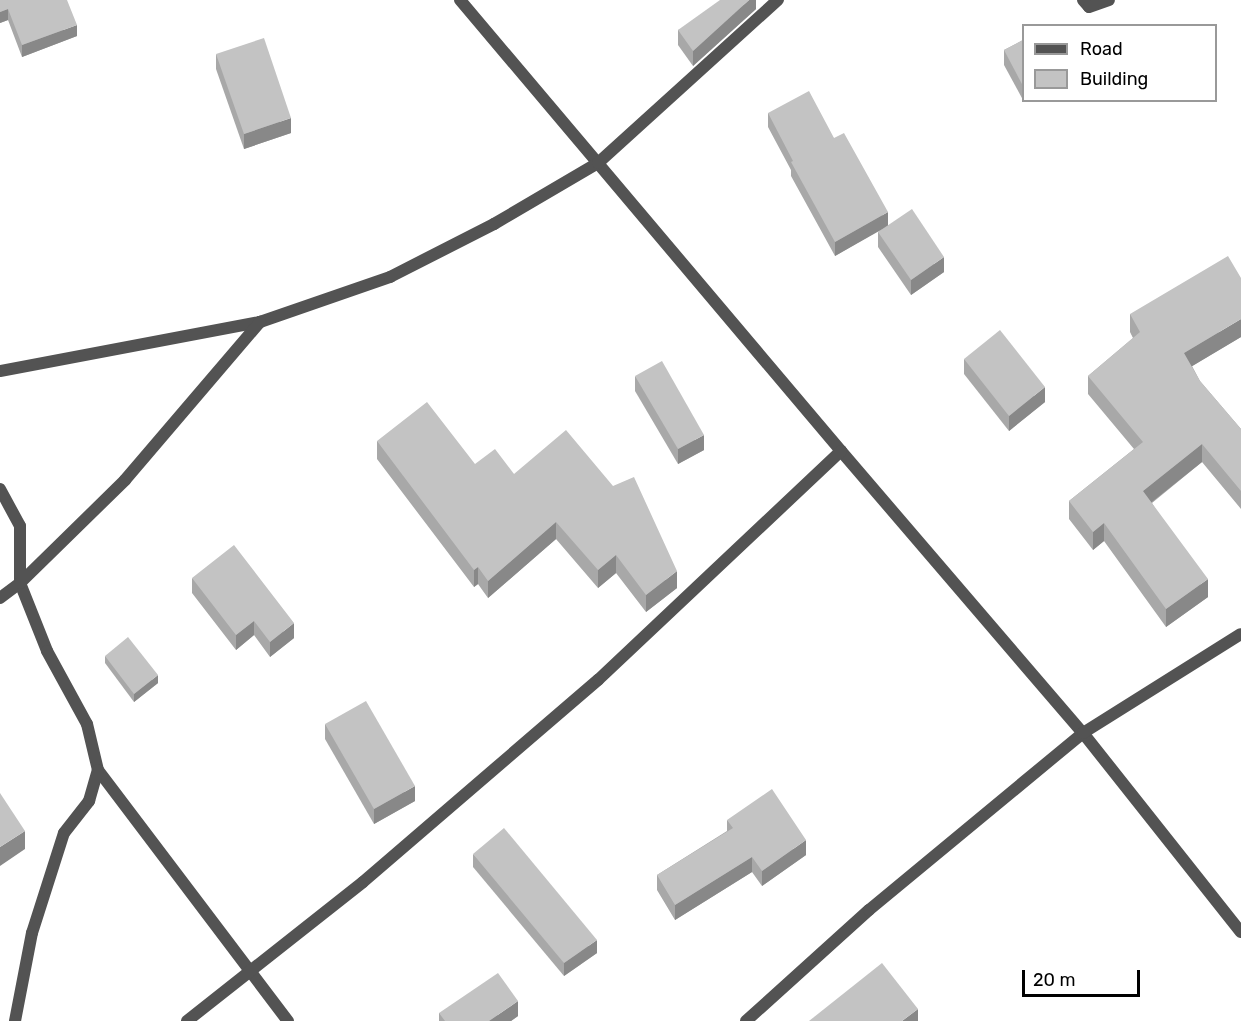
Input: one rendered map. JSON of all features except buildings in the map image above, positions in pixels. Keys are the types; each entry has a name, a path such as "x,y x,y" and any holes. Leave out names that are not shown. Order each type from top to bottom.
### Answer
{"street":[{"path":"460,0 1083,733 1241,932"},
{"path":"0,371 260,322 390,277 494,224 598,163 778,0"},
{"path":"1083,0 1089,7 1108,0"},
{"path":"0,598 20,583 125,480 260,322"},
{"path":"188,1021 363,882 598,680 841,451"},
{"path":"0,489 20,526 20,583 47,651 87,724 98,770 288,1021"},
{"path":"746,1021 869,910 1083,733 1241,634"},
{"path":"15,1021 32,933 64,833 88,801 98,770"}]}
